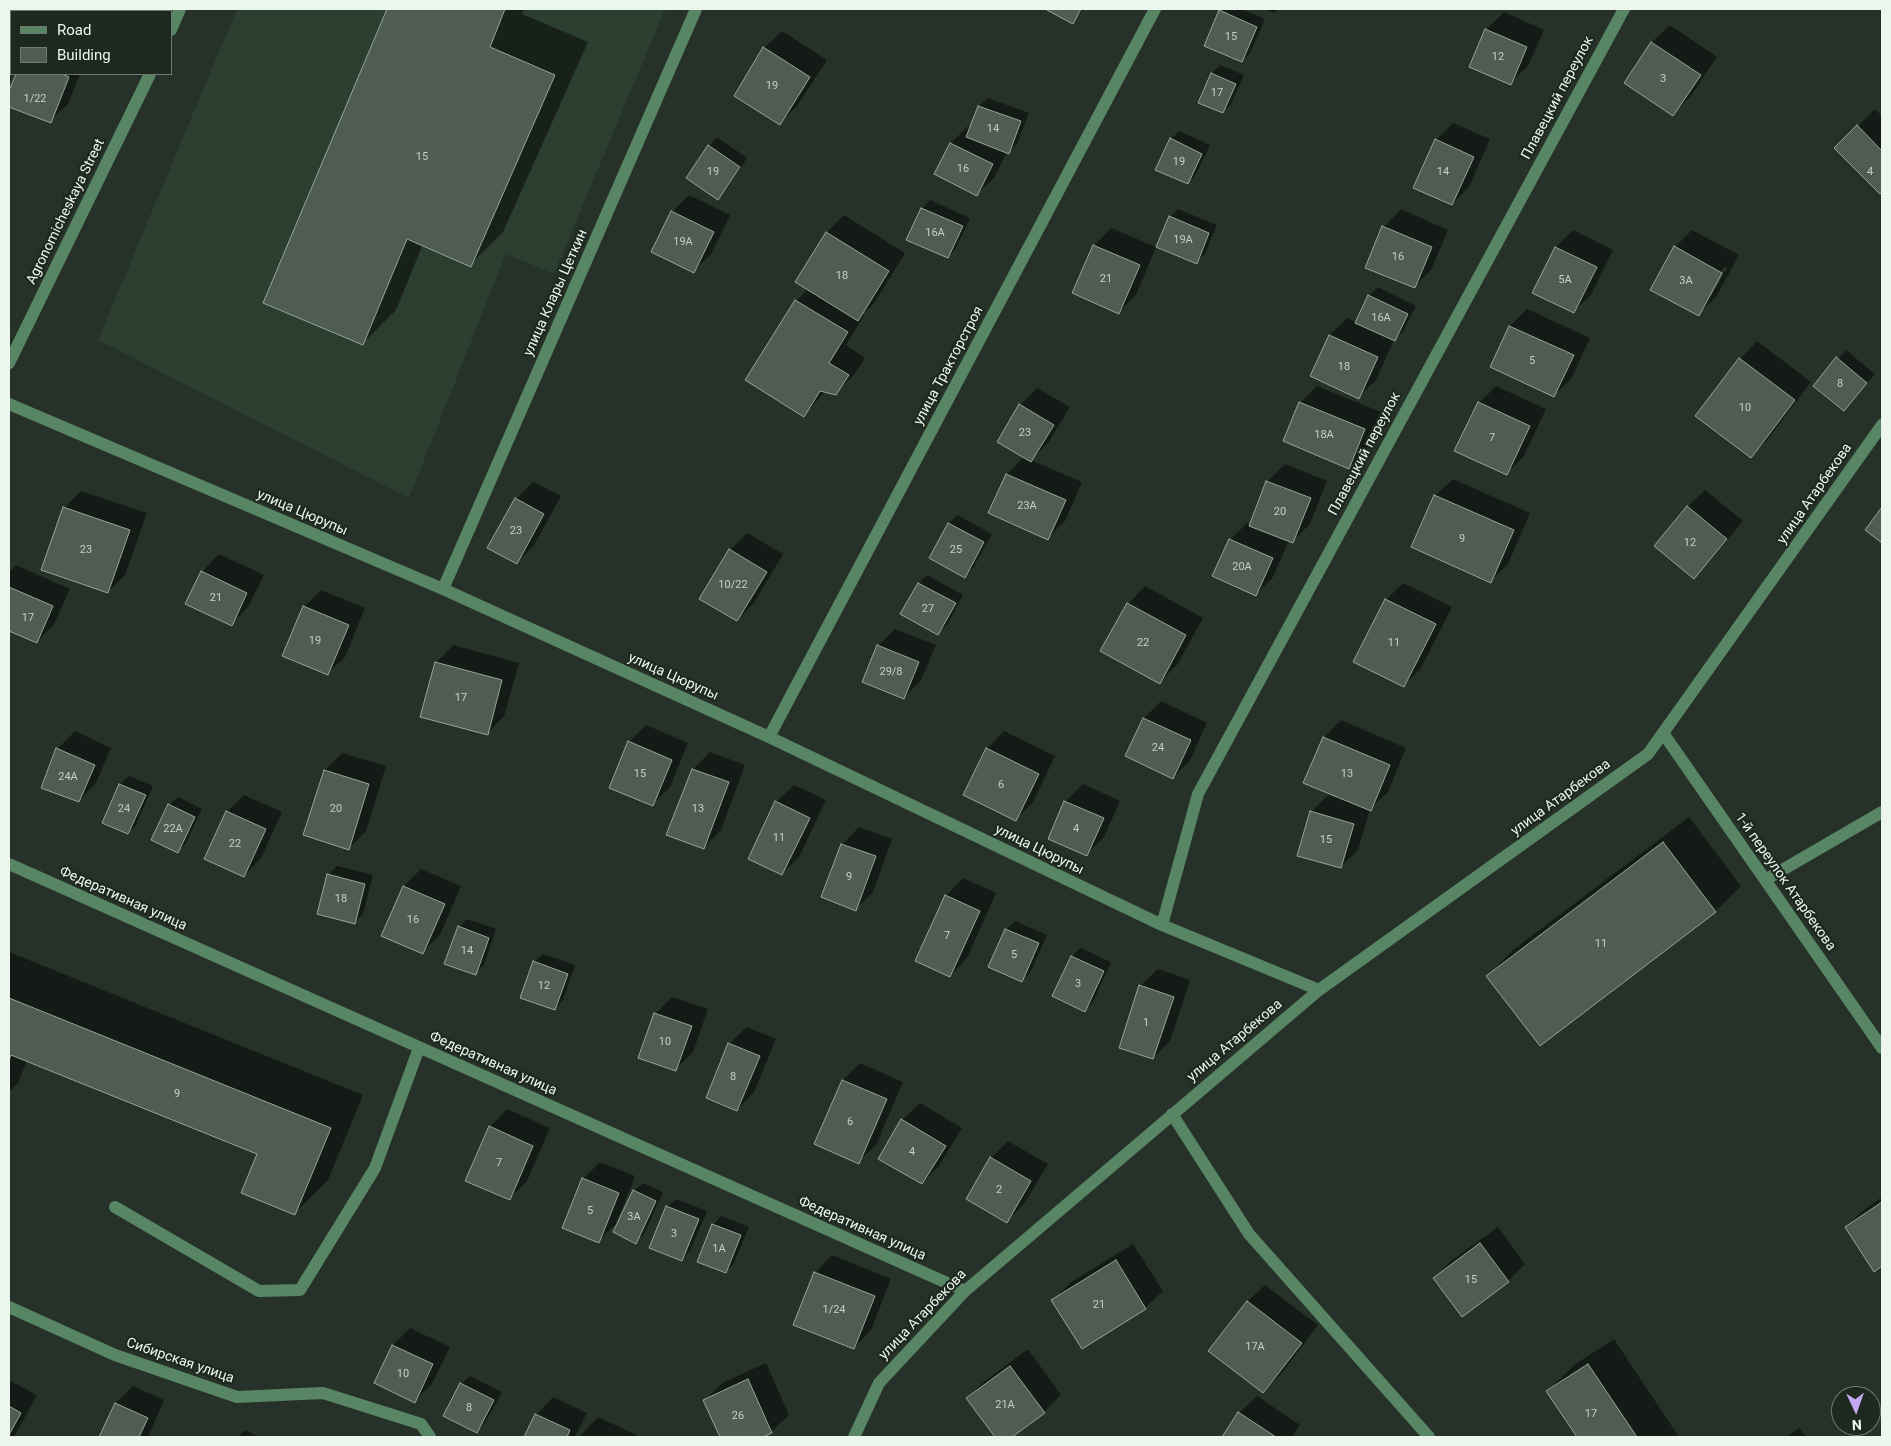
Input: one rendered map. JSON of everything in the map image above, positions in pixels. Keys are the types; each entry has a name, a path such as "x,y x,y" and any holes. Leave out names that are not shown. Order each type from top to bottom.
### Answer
{"street":[{"path":"172,28 180,9"},
{"name":"улица Клары Цеткин","path":"443,589 696,9"},
{"name":"улица Тракторстроя","path":"769,737 1155,9"},
{"name":"Плавецкий переулок","path":"1162,925 1198,794 1624,9"},
{"name":"Agronomicheskaya Street","path":"9,363 150,75"},
{"name":"улица Цюрупы","path":"9,404 443,589 769,737 1162,925 1319,990"},
{"name":"улица Атарбекова","path":"854,1437 879,1383 965,1291 1319,990 1648,754 1882,425"},
{"name":"1-й переулок Атарбекова","path":"1663,733 1882,1048"},
{"path":"1766,880 1882,812"},
{"name":"Федеративная улица","path":"9,864 965,1291"},
{"path":"115,1207 259,1291 300,1290 375,1168 418,1048"},
{"path":"1172,1114 1249,1234 1429,1437"},
{"name":"Сибирская улица","path":"9,1307 115,1355 237,1397 323,1393 421,1424 430,1437"}],"shaded area":[{"path":"237,9 665,9 554,274 506,254 409,498 98,340"}],"building":[{"path":"387,9 505,9 490,47 555,75 471,267 407,239 363,345 263,303"},
{"path":"1045,9 1081,9 1073,24"},
{"path":"1219,10 1257,27 1242,62 1204,46"},
{"path":"1485,29 1527,47 1511,85 1469,67"},
{"path":"1651,42 1701,75 1673,116 1624,83"},
{"path":"763,47 810,77 780,125 734,96"},
{"path":"1211,73 1236,84 1223,113 1198,103"},
{"path":"16,75 64,75 69,77 51,123 9,107 9,91"},
{"path":"978,106 1021,121 1009,154 966,137"},
{"path":"1857,125 1882,151 1882,192 1880,194 1834,148"},
{"path":"1170,138 1202,154 1188,184 1155,170"},
{"path":"1435,139 1474,157 1452,205 1413,188"},
{"path":"950,143 993,164 977,196 934,174"},
{"path":"708,145 740,167 718,200 686,178"},
{"path":"921,208 963,226 948,258 906,240"},
{"path":"671,211 714,232 694,273 651,252"},
{"path":"1169,216 1209,233 1197,264 1156,247"},
{"path":"1382,226 1432,247 1415,288 1365,268"},
{"path":"826,232 889,271 858,321 795,282"},
{"path":"1093,245 1140,265 1119,314 1072,293"},
{"path":"1674,246 1722,273 1699,316 1650,290"},
{"path":"1555,247 1597,267 1574,313 1532,293"},
{"path":"1368,295 1408,314 1395,341 1355,323"},
{"path":"795,300 848,332 829,363 849,375 836,395 820,391 804,417 745,380"},
{"path":"1509,326 1574,355 1554,397 1490,367"},
{"path":"1329,335 1378,357 1359,399 1310,376"},
{"path":"1836,357 1867,383 1844,411 1813,386"},
{"path":"1739,358 1795,400 1751,458 1695,416"},
{"path":"1299,402 1365,429 1349,469 1283,441"},
{"path":"1478,402 1530,426 1507,475 1454,451"},
{"path":"1019,404 1054,425 1031,462 997,442"},
{"path":"1006,474 1066,500 1048,540 988,513"},
{"path":"1266,481 1311,498 1293,543 1249,526"},
{"path":"1434,495 1514,530 1491,583 1411,547"},
{"path":"515,498 544,514 517,564 487,548"},
{"path":"1687,506 1727,539 1694,579 1654,546"},
{"path":"63,507 130,530 108,593 41,570"},
{"path":"1882,507 1882,543 1865,530"},
{"path":"948,523 984,542 965,578 929,558"},
{"path":"1229,539 1273,558 1256,596 1212,576"},
{"path":"729,549 767,572 737,621 699,599"},
{"path":"201,571 247,593 232,626 185,604"},
{"path":"918,583 956,603 938,635 900,614"},
{"path":"9,587 53,606 37,643 9,631"},
{"path":"1385,599 1436,624 1404,687 1353,662"},
{"path":"1127,603 1186,635 1160,684 1100,651"},
{"path":"303,606 349,625 328,675 282,656"},
{"path":"877,645 919,662 904,699 862,682"},
{"path":"435,662 502,680 488,735 420,717"},
{"path":"1143,718 1191,740 1173,779 1125,756"},
{"path":"1323,737 1390,765 1371,811 1303,783"},
{"path":"628,741 672,760 653,806 609,788"},
{"path":"56,748 95,765 79,802 41,788"},
{"path":"986,748 1039,774 1016,821 963,795"},
{"path":"692,769 729,782 704,849 666,835"},
{"path":"324,770 369,784 349,850 303,835"},
{"path":"119,784 146,795 128,834 102,823"},
{"path":"775,801 810,818 782,875 748,859"},
{"path":"1064,801 1104,818 1087,856 1048,839"},
{"path":"168,804 195,817 178,853 151,840"},
{"path":"226,811 266,829 244,877 204,859"},
{"path":"1310,811 1354,824 1341,868 1297,856"},
{"path":"1663,842 1716,912 1540,1046 1486,976"},
{"path":"841,844 876,856 856,911 821,897"},
{"path":"327,874 365,884 355,924 317,914"},
{"path":"403,886 445,904 423,954 381,936"},
{"path":"945,895 980,911 950,977 915,961"},
{"path":"458,926 489,938 476,975 444,964"},
{"path":"1005,929 1039,943 1022,982 988,967"},
{"path":"1071,956 1104,971 1085,1012 1052,996"},
{"path":"533,961 568,974 555,1010 520,998"},
{"path":"1139,985 1174,997 1153,1059 1119,1048"},
{"path":"9,998 331,1128 295,1215 241,1193 257,1154 11,1055 9,1060"},
{"path":"654,1013 692,1026 676,1071 638,1058"},
{"path":"728,1043 760,1056 737,1111 706,1098"},
{"path":"842,1080 887,1099 859,1164 814,1144"},
{"path":"901,1119 946,1146 922,1184 878,1159"},
{"path":"489,1126 533,1146 510,1200 465,1181"},
{"path":"990,1157 1031,1181 1007,1223 966,1199"},
{"path":"582,1178 619,1193 599,1243 562,1228"},
{"path":"633,1190 656,1201 636,1244 613,1232"},
{"path":"1882,1202 1882,1266 1874,1272 1845,1227"},
{"path":"666,1206 699,1219 682,1261 649,1248"},
{"path":"712,1224 741,1235 726,1273 697,1262"},
{"path":"1480,1243 1509,1282 1462,1317 1433,1278"},
{"path":"1116,1260 1146,1309 1082,1349 1051,1300"},
{"path":"814,1272 875,1296 854,1349 793,1325"},
{"path":"1247,1301 1302,1343 1263,1393 1208,1351"},
{"path":"392,1345 433,1364 415,1403 374,1383"},
{"path":"1588,1364 1637,1437 1577,1437 1546,1391"},
{"path":"1010,1366 1045,1413 1012,1437 995,1437 966,1398"},
{"path":"748,1379 772,1433 763,1437 720,1437 703,1400"},
{"path":"460,1383 494,1400 477,1433 443,1416"},
{"path":"115,1403 148,1418 139,1437 99,1437"},
{"path":"9,1406 21,1413 9,1435"},
{"path":"1238,1412 1276,1437 1222,1437"},
{"path":"535,1414 570,1430 567,1437 524,1437"}]}
